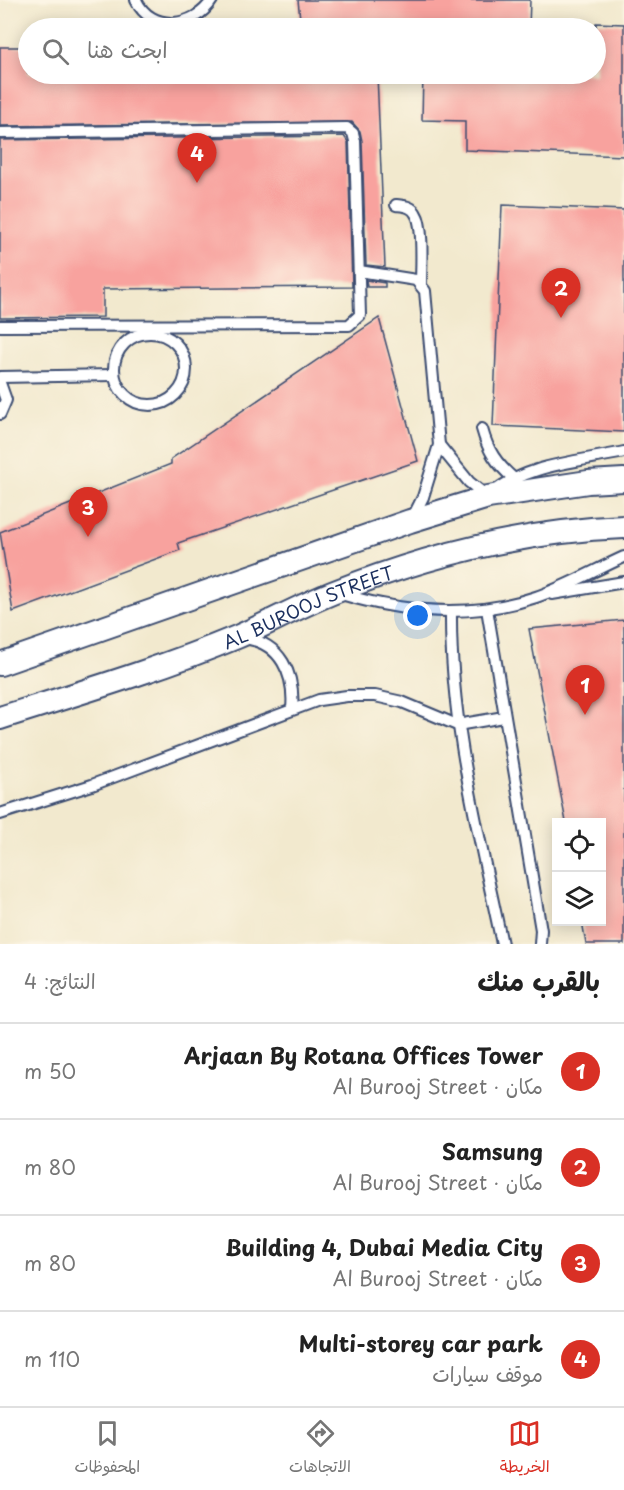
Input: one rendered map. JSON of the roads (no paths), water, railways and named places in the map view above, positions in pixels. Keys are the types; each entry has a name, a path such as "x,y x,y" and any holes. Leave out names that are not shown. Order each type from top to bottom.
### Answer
{"street":[{"path":"0,664 410,521 530,482 624,480"},
{"name":"AL BUROOJ STREET","path":"0,718 237,637 335,592 420,563 505,542 588,529 624,527"}],"lane":[{"path":"136,0 148,16 152,18"},
{"path":"194,18 202,13 212,0"},
{"path":"0,133 347,128 353,133 355,141 360,315 349,325 139,330 0,326"},
{"path":"396,205 408,206 417,214 421,284 426,298 439,445 423,497 410,521"},
{"path":"359,271 416,280 421,284"},
{"path":"139,330 119,349 114,375 118,386 134,401 156,405 176,394 186,374 183,353 176,344 155,329"},
{"path":"0,376 114,375"},
{"path":"0,383 6,400 0,414"},
{"path":"482,429 487,448 498,465 513,478 530,482 624,452"},
{"path":"439,445 453,465 488,497 513,478"},
{"path":"537,596 624,557"},
{"path":"335,592 398,608 451,612 487,609 537,596 624,582"},
{"path":"487,609 541,930 540,944"},
{"path":"451,612 452,669 457,725 502,944"},
{"path":"237,637 254,639 270,647 282,659 290,674 294,691 292,709"},
{"path":"0,814 92,785 292,709 328,699 375,696 402,702 457,725 504,717"}],"place":[{"name":"Multi-storey car park","path":"197,183"},
{"name":"Samsung","path":"561,318"},
{"name":"Building 4, Dubai Media City","path":"88,537"},
{"name":"Arjaan By Rotana Offices Tower","path":"585,715"}]}
